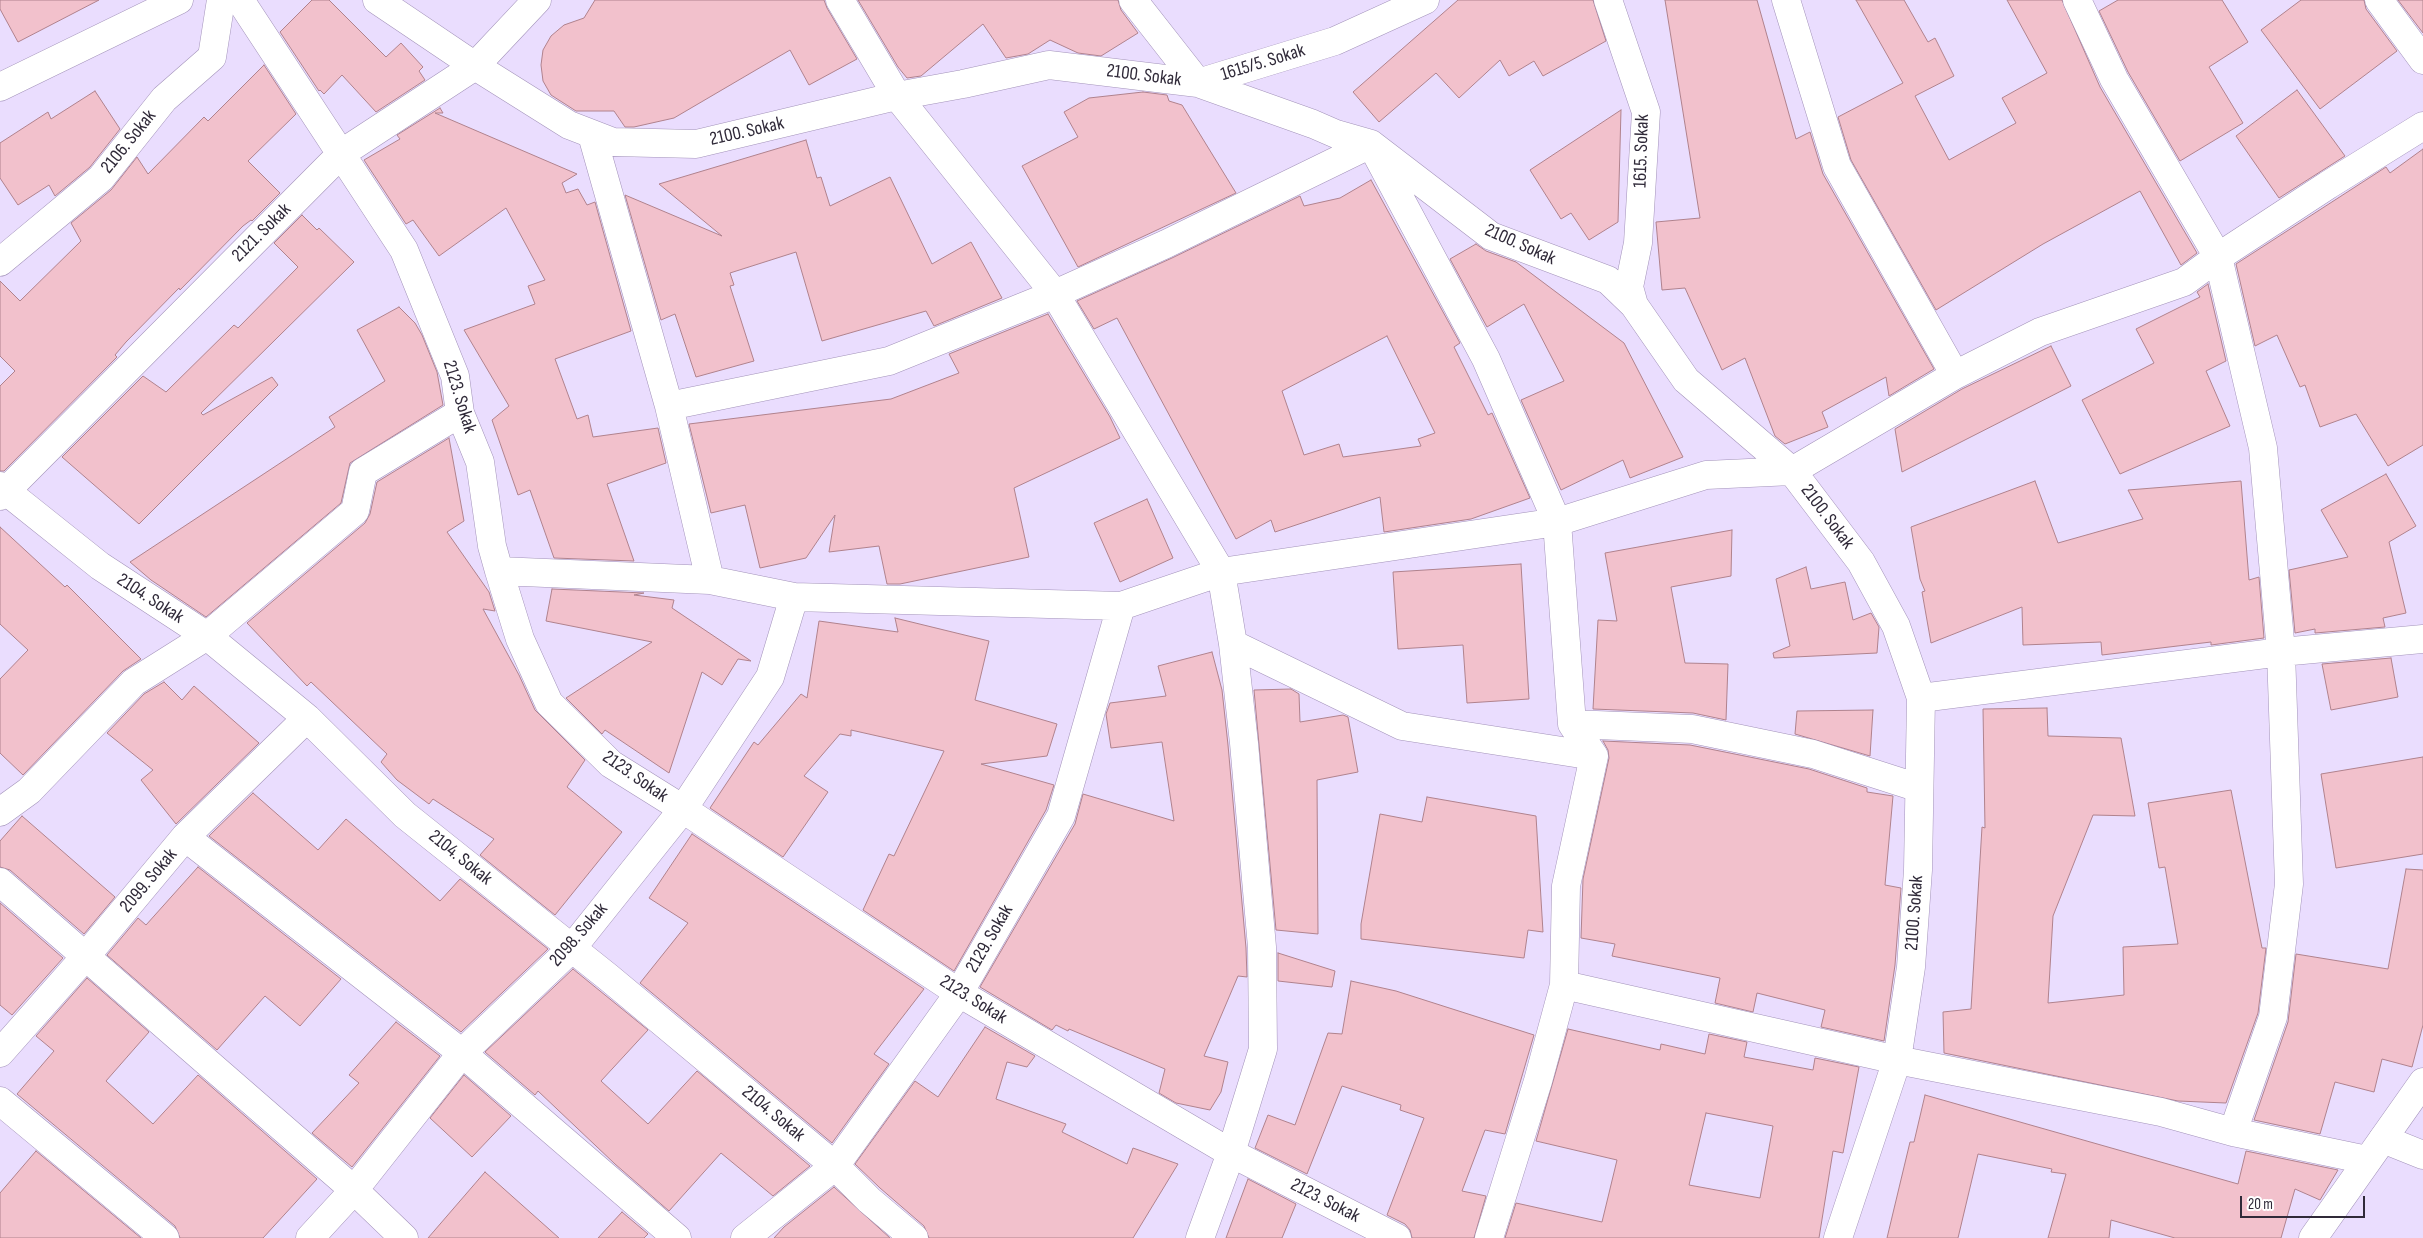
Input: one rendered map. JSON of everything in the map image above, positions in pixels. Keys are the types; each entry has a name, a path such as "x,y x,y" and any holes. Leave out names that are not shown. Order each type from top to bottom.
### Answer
{"street":[{"path":"0,87 179,0"},
{"name":"2106. Sokak","path":"0,262 101,178 164,99 212,57 221,0"},
{"name":"2123. Sokak","path":"240,0 404,250 454,376 460,413 480,462 492,546 499,572 520,639 549,703 611,764 683,809 959,993 1231,1153 1397,1238"},
{"name":"2100. Sokak","path":"377,0 475,66 569,125 613,142 696,144 897,96 1049,65 1198,83 1336,134 1371,144 1491,236 1608,280 1634,305 1686,380 1792,471 1861,562 1896,626 1921,698 1918,870 1911,967 1898,1060 1838,1238"},
{"name":"2121. Sokak","path":"2,491 342,153 475,66 537,0"},
{"path":"840,0 897,96 1055,294 1221,572 1233,644 1262,947 1263,1049 1231,1153 1200,1238"},
{"name":"1615/5. Sokak","path":"1133,0 1198,83 1335,41 1425,0"},
{"name":"1615. Sokak","path":"1608,0 1646,112 1638,243 1629,287 1634,305"},
{"path":"1786,0 1837,166 1955,375"},
{"path":"2077,0 2114,79 2218,257 2263,448 2281,652 2289,884 2273,1017 2233,1132"},
{"path":"2379,0 2423,60"},
{"path":"499,572 710,580 794,597 1121,606 1221,572 1556,522 1706,475 1792,471 1955,375 2040,332 2184,282 2218,257 2423,126"},
{"path":"592,135 669,406 710,580"},
{"path":"669,406 889,361 1055,294 1166,244 1371,144 1486,359 1556,522 1572,724 1594,756 1566,886 1564,984 1538,1081 1489,1238"},
{"path":"0,812 29,791 134,682 207,636 355,511 363,472 460,413"},
{"name":"2104. Sokak","path":"2,491 100,566 207,636 307,718 405,815 572,948 835,1166 870,1200 914,1238"},
{"name":"2098. Sokak","path":"310,1238 354,1190 462,1053 572,948 683,809 770,677 794,597"},
{"name":"2129. Sokak","path":"745,1238 835,1166 959,993 1062,816 1121,606"},
{"path":"1921,698 2281,652 2423,639"},
{"path":"1233,644 1402,726 1594,756"},
{"name":"2099. Sokak","path":"0,1053 85,957 185,837 307,718"},
{"path":"1572,724 1692,729 1813,754 1919,788"},
{"path":"185,837 462,1053 676,1238"},
{"path":"0,882 354,1190 404,1238"},
{"path":"1564,984 1898,1060 2161,1112 2233,1132 2423,1155"},
{"path":"2313,1238 2423,1082"},
{"path":"0,1101 165,1238"}],"building":[{"path":"0,0 99,0 18,42 0,9"},
{"path":"312,0 329,0 386,57 401,43 423,67 419,71 425,80 376,112 342,75 324,94 319,91 280,32"},
{"path":"595,0 824,0 857,59 809,85 790,50 674,118 634,127 625,127 614,111 576,111 551,95 543,81 541,65 543,50 551,36 564,25 584,18"},
{"path":"858,0 1118,0 1121,10 1138,33 1101,56 1078,53 1050,40 1028,54 1006,58 983,24 921,76 907,78 898,67"},
{"path":"1458,0 1593,0 1606,41 1543,76 1534,61 1509,76 1500,60 1459,98 1436,73 1379,122 1353,92"},
{"path":"1665,0 1757,0 1796,139 1810,132 1823,174 1934,369 1889,396 1886,377 1822,412 1828,427 1785,444 1775,436 1745,358 1722,370 1685,288 1662,290 1656,222 1700,218"},
{"path":"1856,0 1904,0 1928,42 1935,38 1954,76 1915,96 1949,160 2016,123 2002,98 2047,73 2007,0 2062,0 2100,87 2197,253 2181,265 2140,191 2043,244 1936,310 1851,160 1838,117 1903,83"},
{"path":"2118,0 2222,0 2248,42 2209,67 2243,123 2180,161 2128,72 2099,11"},
{"path":"2301,0 2364,0 2366,9 2397,51 2320,109 2261,30"},
{"path":"2398,0 2423,0 2423,33"},
{"path":"264,65 296,114 248,161 280,193 252,221 243,226 180,290 179,288 126,342 115,355 117,357 4,471 0,471 0,386 15,371 0,356 0,281 20,301 81,241 71,223 111,190 137,157 148,174 204,117 208,121"},
{"path":"2297,90 2345,156 2279,198 2236,136"},
{"path":"95,91 120,129 90,167 55,196 49,185 18,205 0,178 0,143 48,112 51,119"},
{"path":"1143,92 1167,95 1169,101 1182,105 1236,193 1078,267 1022,166 1078,137 1064,112 1089,98"},
{"path":"440,108 443,113 435,113 577,174 562,183 566,193 578,189 587,205 595,202 631,331 555,359 577,419 588,415 593,437 658,428 666,463 607,484 634,561 554,558 530,490 518,495 492,420 509,406 464,330 535,304 528,286 545,280 506,208 439,256 413,220 406,224 364,160 400,139 397,135"},
{"path":"1621,110 1618,222 1589,240 1571,213 1561,219 1530,170"},
{"path":"806,140 817,178 821,177 830,206 890,177 932,264 971,242 1002,298 934,326 926,311 822,341 796,252 730,273 734,285 730,286 754,361 696,377 675,314 661,320 625,195 722,236 659,184"},
{"path":"2423,149 2423,445 2388,466 2356,414 2320,427 2305,385 2300,387 2277,335 2255,346 2236,264 2386,167 2390,173"},
{"path":"1371,180 1460,343 1454,347 1488,415 1492,413 1530,498 1471,519 1384,532 1380,497 1275,532 1271,520 1236,539 1117,318 1094,329 1077,301 1172,258 1300,196 1304,206 1340,198","holes":["1387,336 1435,433 1418,439 1421,446 1343,457 1339,444 1304,455 1282,391"]},
{"path":"302,215 317,230 319,228 354,262 201,413 203,415 272,377 278,385 139,524 62,457 143,376 166,392 234,325 238,328 298,267 274,243"},
{"path":"1476,244 1486,251 1516,262 1624,343 1683,457 1630,478 1623,460 1561,490 1521,400 1564,381 1524,304 1487,327 1450,259"},
{"path":"2208,284 2226,361 2206,371 2230,426 2120,474 2082,400 2154,363 2136,329 2200,297 2197,292"},
{"path":"399,307 415,323 422,335 437,372 443,405 350,463 341,503 206,617 151,580 130,562 335,427 329,417 385,381 357,330"},
{"path":"1048,314 1110,417 1120,438 1014,488 1029,557 900,584 887,584 879,546 829,552 835,515 806,558 760,568 745,505 711,513 689,424 891,399 959,373 949,354"},
{"path":"2051,346 2071,386 1902,472 1895,429 1962,389"},
{"path":"449,438 464,521 447,532 489,592 495,611 483,609 519,675 535,710 585,760 567,787 622,832 555,915 480,855 494,839 433,799 429,804 397,780 381,762 387,754 311,682 307,686 247,623 365,523 370,514 377,482"},
{"path":"2386,474 2416,526 2389,542 2406,613 2383,618 2385,627 2315,633 2315,629 2295,633 2289,570 2348,557 2321,510"},
{"path":"2035,481 2058,543 2143,519 2128,490 2241,481 2249,580 2259,577 2264,638 2211,645 2211,642 2102,655 2101,642 2023,645 2022,607 1931,643 1922,592 1925,591 1920,579 1911,527"},
{"path":"1147,499 1173,558 1120,582 1094,523"},
{"path":"0,527 65,587 67,585 141,659 123,671 23,775 0,753 0,679 28,650 0,624"},
{"path":"1732,530 1731,576 1671,587 1685,663 1728,664 1726,720 1693,713 1593,709 1598,620 1617,621 1605,553"},
{"path":"1521,564 1529,699 1467,703 1463,645 1398,649 1393,572"},
{"path":"1806,567 1811,589 1845,582 1853,620 1871,613 1879,627 1877,653 1774,658 1773,653 1790,646 1776,579"},
{"path":"552,589 644,593 634,595 674,600 672,608 751,661 738,659 722,685 702,672 669,773 605,730 602,734 566,698 652,642 546,621"},
{"path":"895,618 989,641 975,700 1057,724 1047,756 981,764 1054,785 1046,810 954,971 863,910 889,854 894,856 944,751 851,730 851,736 840,734 804,776 828,792 783,857 710,808 754,742 758,745 801,694 807,698 819,621 898,632"},
{"path":"1212,652 1222,690 1228,745 1247,977 1238,976 1204,1056 1228,1062 1221,1092 1210,1110 1176,1103 1159,1093 1165,1069 1069,1029 1068,1031 1056,1025 1052,1030 980,987 1075,824 1083,794 1174,821 1162,742 1111,748 1106,714 1110,703 1166,696 1158,666"},
{"path":"2391,658 2398,697 2331,710 2322,664"},
{"path":"164,682 182,700 194,686 259,743 176,824 141,780 153,770 107,733 144,694"},
{"path":"1291,689 1299,694 1300,722 1343,715 1348,717 1358,772 1317,780 1318,934 1276,930 1254,690"},
{"path":"2047,708 2048,736 2121,738 2135,816 2093,815 2053,916 2048,1003 2124,995 2123,947 2178,944 2165,867 2159,868 2148,803 2231,790 2262,948 2266,948 2258,1013 2226,1103 2178,1101 1944,1053 1943,1012 1971,1009 1982,827 1985,828 1983,709"},
{"path":"1873,710 1870,756 1795,734 1797,711"},
{"path":"1603,741 1690,745 1809,769 1867,788 1867,792 1893,796 1885,885 1901,888 1895,965 1884,1041 1821,1027 1825,1010 1757,993 1753,1012 1715,1003 1720,978 1612,956 1615,944 1581,938 1583,879 1609,758 1608,750"},
{"path":"2423,757 2423,854 2336,868 2321,774"},
{"path":"253,793 318,850 346,819 440,901 460,879 548,949 461,1032 209,836"},
{"path":"1427,797 1536,816 1543,932 1528,930 1524,958 1361,939 1361,924 1380,814 1422,822"},
{"path":"22,816 115,897 84,934 10,870 0,867 0,841"},
{"path":"692,834 924,989 874,1054 889,1064 832,1143 640,983 688,923 649,898"},
{"path":"198,867 341,979 300,1026 265,996 217,1050 107,955 138,918 146,925"},
{"path":"2406,869 2423,870 2423,1025 2412,1067 2382,1059 2374,1092 2335,1082 2320,1134 2254,1120 2288,1022 2296,954 2388,969"},
{"path":"0,903 63,958 12,1015 0,1005"},
{"path":"1278,953 1335,971 1332,987 1278,981"},
{"path":"573,969 648,1030 601,1081 648,1124 697,1071 810,1166 773,1196 721,1153 669,1211 615,1164 538,1091 535,1095 485,1052"},
{"path":"87,978 149,1032 106,1081 153,1124 198,1075 317,1179 263,1238 180,1238 175,1226 17,1094 54,1051 36,1036"},
{"path":"1351,981 1396,991 1534,1035 1505,1134 1485,1130 1462,1191 1486,1196 1474,1238 1412,1238 1410,1230 1405,1224 1387,1215 1424,1118 1400,1110 1401,1105 1342,1086 1307,1174 1255,1148 1268,1115 1295,1125 1328,1033 1342,1034"},
{"path":"396,1022 440,1056 352,1167 312,1133 359,1083 349,1075"},
{"path":"985,1027 1035,1056 1027,1067 1007,1062 996,1099 1066,1124 1062,1132 1127,1164 1133,1148 1178,1164 1133,1238 929,1238 924,1226 855,1164 915,1081 938,1097"},
{"path":"1568,1029 1660,1050 1661,1044 1705,1054 1709,1034 1747,1042 1744,1057 1813,1070 1815,1058 1859,1067 1843,1153 1833,1151 1819,1238 1505,1238 1516,1203 1602,1222 1617,1160 1536,1141","holes":["1706,1113 1773,1126 1760,1198 1689,1185"]},
{"path":"464,1075 511,1116 472,1157 430,1118"},
{"path":"1925,1095 2238,1184 2246,1151 2338,1170 2320,1200 2295,1189 2281,1238 2175,1238 2111,1220 2109,1238 2048,1238 2066,1174 2051,1172 2052,1169 1978,1154 1958,1238 1887,1238 1910,1142 1914,1142"},
{"path":"36,1151 141,1238 0,1238 0,1193"},
{"path":"485,1172 559,1238 428,1238"},
{"path":"1248,1179 1296,1204 1282,1238 1226,1238"},
{"path":"834,1187 890,1238 774,1238 784,1227"},
{"path":"622,1212 648,1234 644,1238 598,1238"}]}
